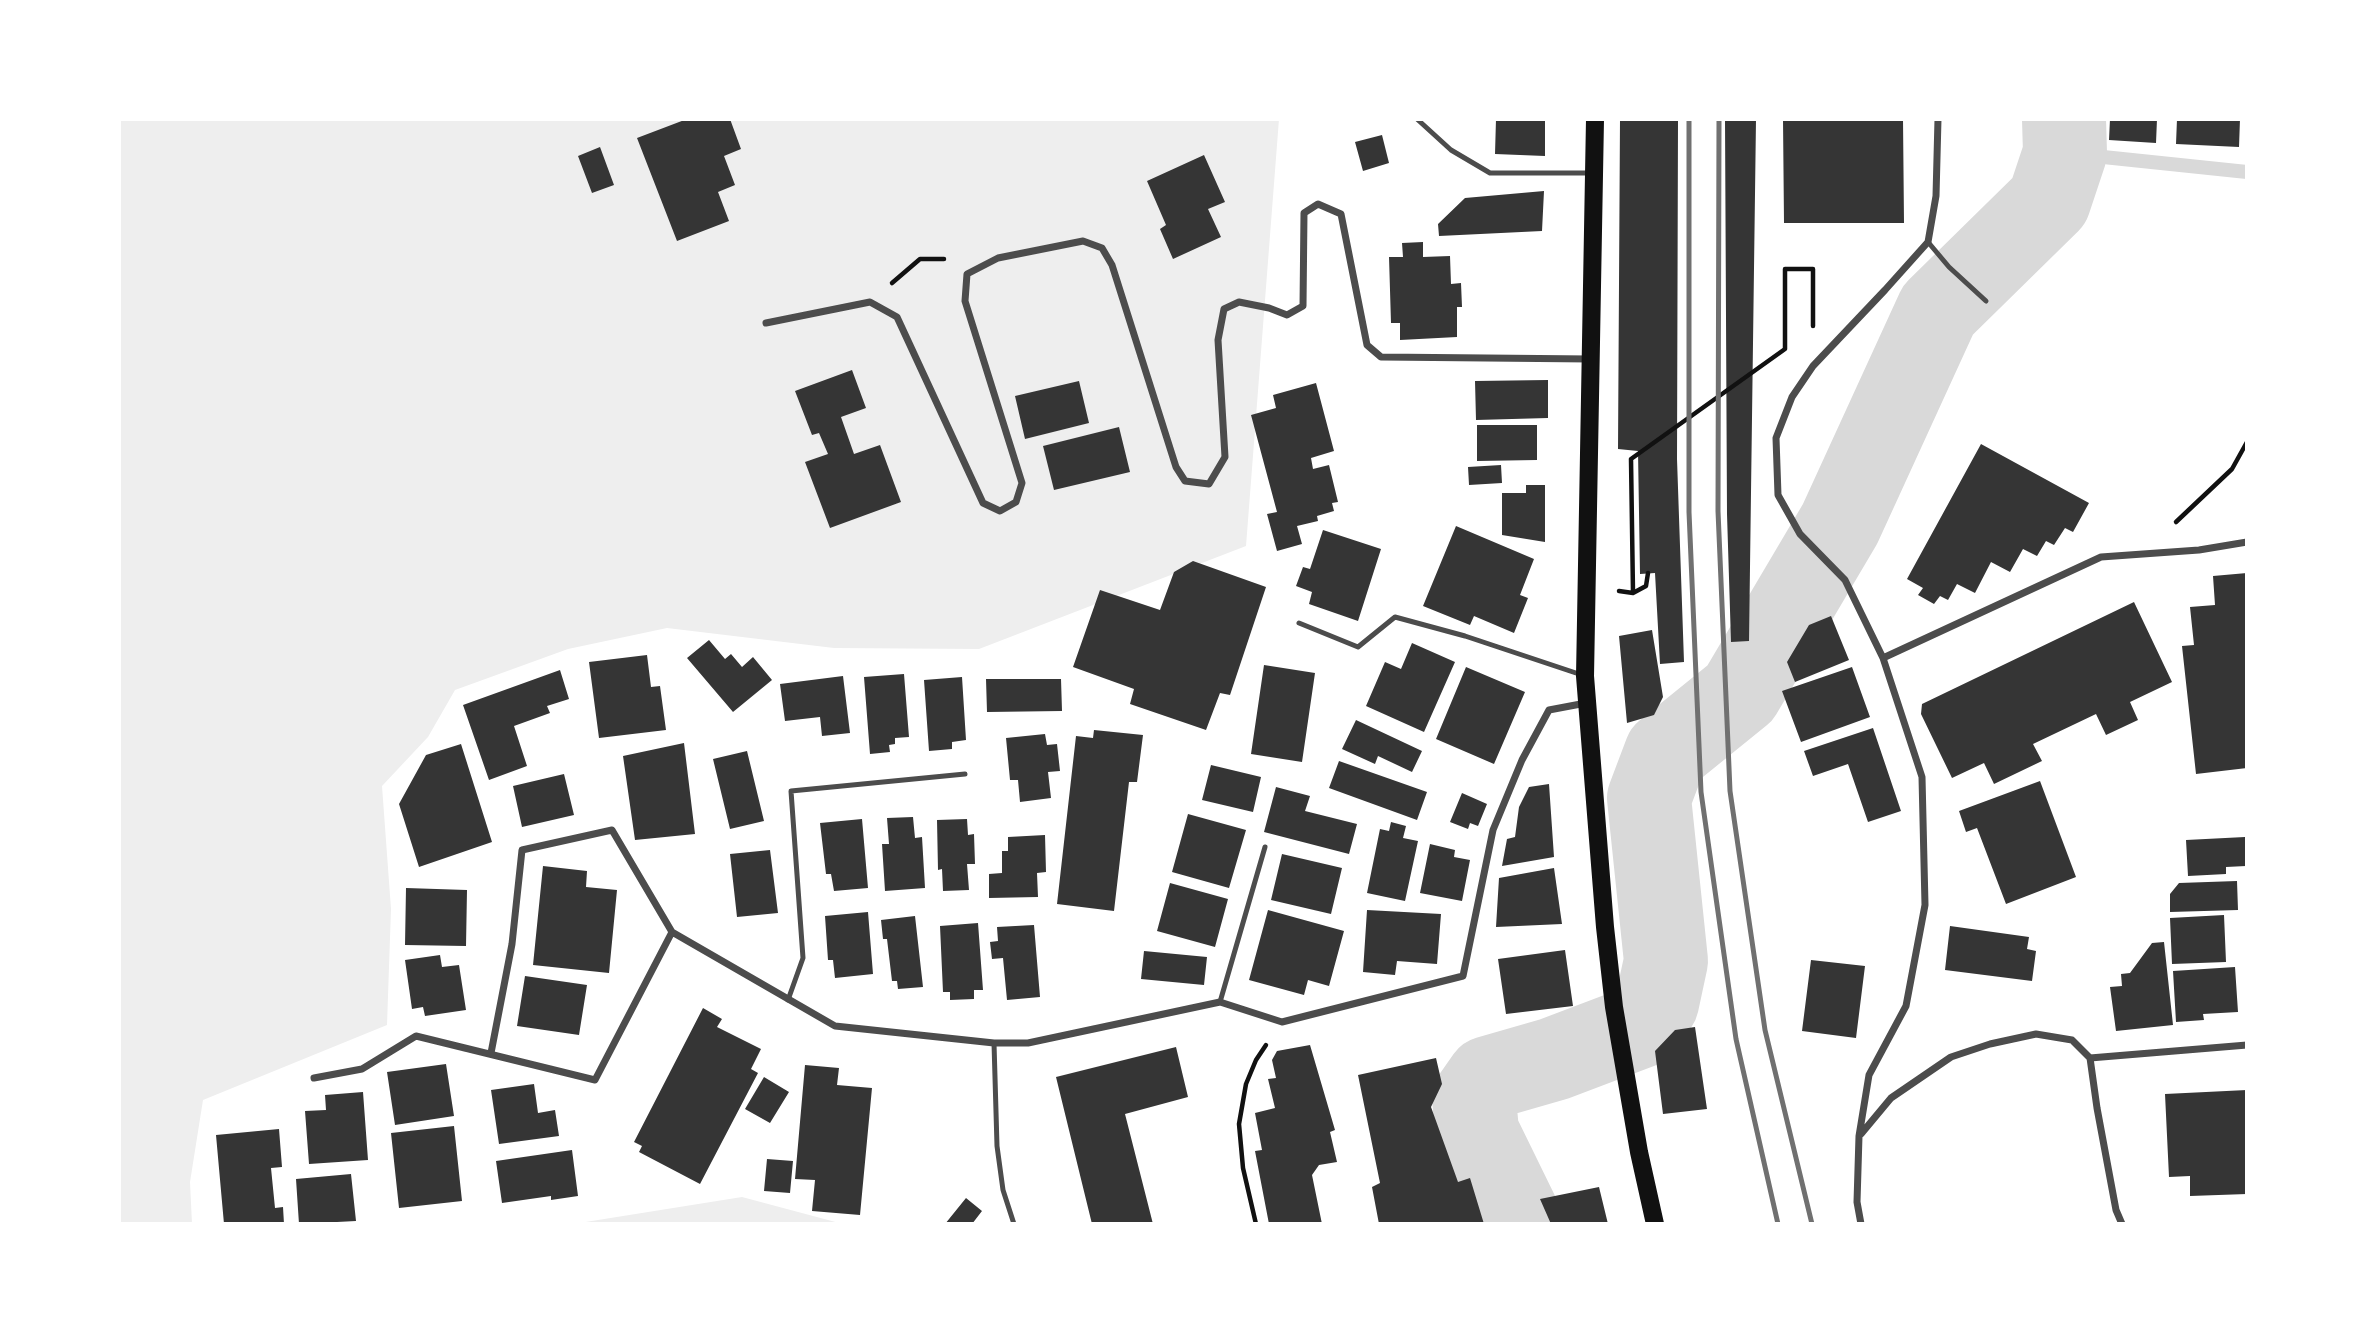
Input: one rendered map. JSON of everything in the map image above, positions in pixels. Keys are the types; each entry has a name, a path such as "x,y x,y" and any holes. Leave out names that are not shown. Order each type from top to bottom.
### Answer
{"main road":[{"path":"1595,119 1585,676 1614,1007 1655,1224"}],"street":[{"path":"1861,1224 1857,1202 1859,1136 1869,1075 1906,1006 1924,905 1922,777 1883,658 1845,580 1800,534 1778,495 1776,438 1791,397 1813,366 1928,242 1936,196 1938,119"},
{"path":"766,323 870,302 898,317 983,503 1000,511 1016,502 1022,483 965,301 967,274 998,258 1083,241 1102,248 1112,265 1176,467 1185,481 1209,484 1225,457 1218,340 1224,309 1239,302 1287,315 1303,306 1304,213 1318,204 1341,214 1367,345 1381,356 1591,359"},
{"path":"1883,658 2101,557 2199,550 2247,542"},
{"path":"491,1053 512,944 522,850 612,831 672,932 835,1026 994,1043 1028,1043 1220,1002 1282,1022 1464,976 1493,830 1522,760 1549,710 1587,703"},
{"path":"314,1078 362,1069 416,1037 595,1080 672,932"},
{"path":"1859,1136 1891,1098 1951,1057 1990,1044 2036,1034 2072,1040 2090,1058 2116,1210 2122,1224"},
{"path":"2090,1058 2247,1045"}],"lane":[{"path":"1417,119 1451,150 1490,173 1594,173"},
{"path":"1928,242 1949,267 1986,301"},
{"path":"1299,623 1358,647 1395,617 1465,636 1585,676"},
{"path":"788,1000 803,958 791,791 965,775"},
{"path":"1220,1002 1265,847"},
{"path":"994,1043 998,1146 1003,1190 1014,1224"}],"path":[{"path":"870,302 920,259 998,258"},
{"path":"1633,593 1632,459 1785,349 1785,269 1813,269 1813,330"},
{"path":"2186,513 2232,469 2247,442"},
{"path":"1614,590 1633,593 1646,586 1648,573"},
{"path":"1256,1224 1243,1168 1239,1124 1246,1084 1256,1060 1282,1022"}],"shaded area":[{"path":"119,119 1279,119 1246,546 979,649 834,648 667,628 568,649 455,690 428,737 382,786 391,909 387,1025 203,1100 190,1182 192,1224 119,1224"},
{"path":"742,1197 843,1224 573,1224"}],"building":[{"path":"687,119 730,119 741,149 724,156 735,185 718,192 729,221 677,241 637,138"},
{"path":"1496,119 1545,119 1545,156 1495,154"},
{"path":"1620,119 1678,119 1677,459 1684,662 1660,664 1655,573 1640,574 1638,451 1618,449"},
{"path":"1725,119 1756,119 1749,641 1731,642 1727,514"},
{"path":"1783,119 1903,119 1904,223 1784,223"},
{"path":"2110,119 2157,119 2156,143 2109,140"},
{"path":"2177,119 2240,119 2239,147 2176,144"},
{"path":"1382,135 1389,163 1363,171 1355,142"},
{"path":"600,147 614,185 592,193 578,156"},
{"path":"1204,155 1225,202 1208,209 1221,237 1173,259 1160,229 1166,225 1147,181"},
{"path":"1544,191 1542,231 1439,236 1438,224 1465,198"},
{"path":"1423,242 1423,257 1450,256 1451,284 1461,283 1462,307 1457,307 1457,337 1400,340 1400,323 1391,323 1389,257 1403,257 1402,243"},
{"path":"852,370 866,408 841,417 854,454 880,445 901,502 830,528 805,462 828,454 819,433 812,435 795,391"},
{"path":"1548,380 1548,418 1476,420 1475,381"},
{"path":"1079,381 1089,423 1025,439 1015,396"},
{"path":"1316,383 1334,451 1311,458 1313,469 1329,465 1338,502 1332,503 1334,511 1317,516 1318,521 1297,526 1302,544 1277,551 1267,514 1277,512 1251,415 1276,408 1273,395"},
{"path":"1477,425 1537,425 1537,460 1477,461"},
{"path":"1119,427 1130,472 1054,490 1043,446"},
{"path":"1981,444 2089,503 2073,532 2065,528 2054,545 2046,541 2037,556 2023,549 2010,572 1991,562 1975,593 1957,584 1948,600 1940,596 1934,604 1918,595 1923,588 1907,579"},
{"path":"1501,465 1502,483 1469,485 1468,467"},
{"path":"1526,485 1545,485 1545,542 1502,535 1502,493 1526,493"},
{"path":"1456,526 1534,559 1520,595 1528,598 1514,633 1474,616 1470,625 1423,606"},
{"path":"1323,530 1381,549 1358,621 1309,604 1312,592 1296,586 1303,567 1310,569"},
{"path":"1193,561 1266,587 1230,695 1220,693 1206,730 1130,704 1134,689 1073,667 1100,590 1160,610 1174,572"},
{"path":"2247,573 2247,768 2196,774 2182,646 2194,645 2190,607 2215,605 2213,576"},
{"path":"2134,602 2172,682 2130,702 2138,720 2106,735 2096,714 2033,744 2042,761 1994,784 1984,763 1952,778 1921,714 1922,704"},
{"path":"1831,616 1849,660 1795,682 1787,662 1809,625"},
{"path":"1652,630 1663,697 1654,715 1627,723 1619,636"},
{"path":"709,640 725,659 731,654 742,667 753,657 772,680 733,712 687,658"},
{"path":"1412,643 1455,662 1424,732 1366,706 1385,662 1401,669"},
{"path":"647,655 651,687 660,686 666,730 599,738 589,662"},
{"path":"1264,665 1315,673 1302,762 1251,754"},
{"path":"1466,667 1525,692 1494,764 1436,739"},
{"path":"1852,667 1870,717 1801,742 1782,691"},
{"path":"560,670 569,699 547,706 550,713 514,726 527,766 489,780 463,705"},
{"path":"904,674 909,737 895,738 895,744 889,745 890,752 870,754 864,677"},
{"path":"843,676 850,733 822,736 820,717 785,721 780,684"},
{"path":"962,677 966,740 952,742 952,749 929,751 924,680"},
{"path":"986,679 1061,679 1062,711 987,712"},
{"path":"1356,720 1422,751 1412,772 1378,756 1375,764 1342,749"},
{"path":"1873,728 1901,811 1868,822 1848,764 1813,776 1804,751"},
{"path":"1094,730 1143,735 1137,782 1129,782 1114,911 1057,904 1076,736 1093,738"},
{"path":"1045,734 1047,745 1057,744 1060,771 1048,772 1051,798 1020,802 1018,780 1010,780 1006,738"},
{"path":"684,743 695,834 635,840 623,756"},
{"path":"461,744 492,842 419,867 399,804 426,755"},
{"path":"747,751 764,821 730,829 713,759"},
{"path":"1339,761 1427,792 1417,820 1329,788"},
{"path":"1211,765 1261,777 1253,812 1202,800"},
{"path":"564,774 574,815 522,827 513,786"},
{"path":"2040,781 2076,877 2006,904 1977,828 1966,832 1959,811"},
{"path":"1549,784 1554,857 1502,866 1507,839 1515,837 1519,807 1529,787"},
{"path":"1276,787 1310,796 1305,811 1357,824 1349,854 1264,832"},
{"path":"1462,793 1487,804 1478,826 1470,823 1468,829 1450,822"},
{"path":"1188,814 1246,830 1229,888 1172,872"},
{"path":"913,817 915,838 922,837 925,888 885,891 882,844 889,844 887,818"},
{"path":"862,819 868,888 834,891 831,874 826,874 820,823"},
{"path":"967,819 968,835 974,834 975,864 967,864 969,890 943,891 942,869 938,870 937,820"},
{"path":"1391,822 1406,826 1403,838 1418,841 1405,901 1367,893 1380,829 1389,831"},
{"path":"1045,835 1046,872 1037,873 1038,897 989,898 989,874 1002,873 1002,851 1008,851 1008,837"},
{"path":"2245,837 2246,866 2226,867 2226,874 2188,876 2186,840"},
{"path":"1430,844 1455,850 1454,857 1470,860 1462,901 1420,893"},
{"path":"770,850 778,913 737,917 730,854"},
{"path":"1282,854 1342,868 1331,914 1271,900"},
{"path":"543,866 587,871 586,887 617,890 609,973 533,965"},
{"path":"1554,868 1562,924 1496,927 1499,878"},
{"path":"2237,881 2238,910 2170,912 2170,894 2179,883"},
{"path":"1170,883 1228,899 1215,947 1157,931"},
{"path":"406,888 467,890 466,946 405,945"},
{"path":"1268,910 1344,931 1329,986 1308,980 1304,995 1249,980"},
{"path":"1367,910 1441,914 1437,964 1397,961 1395,975 1363,972"},
{"path":"868,912 873,974 835,978 833,960 828,960 825,916"},
{"path":"2224,915 2226,962 2172,964 2170,918"},
{"path":"915,916 923,987 898,989 897,981 892,981 887,939 883,939 881,920"},
{"path":"978,923 983,990 974,990 974,999 950,1000 950,992 943,992 940,926"},
{"path":"1034,925 1040,997 1007,1000 1003,958 992,959 990,942 998,941 997,927"},
{"path":"1950,926 2029,937 2027,949 2036,951 2032,981 1945,970"},
{"path":"2164,942 2173,1025 2116,1031 2110,987 2122,986 2121,974 2130,973 2152,943"},
{"path":"1565,950 1573,1006 1506,1014 1498,959"},
{"path":"1144,951 1207,957 1204,985 1141,979"},
{"path":"440,955 442,967 459,965 466,1010 425,1016 423,1007 412,1009 405,960"},
{"path":"1811,960 1865,966 1856,1038 1802,1031"},
{"path":"2235,967 2238,1012 2203,1014 2204,1020 2176,1022 2173,971"},
{"path":"525,976 587,985 579,1035 517,1026"},
{"path":"703,1008 722,1019 717,1027 761,1049 751,1069 758,1073 700,1184 639,1152 642,1146 634,1142"},
{"path":"1695,1027 1707,1109 1663,1114 1655,1051 1675,1030"},
{"path":"1310,1045 1335,1130 1330,1132 1337,1162 1319,1165 1312,1175 1322,1224 1269,1224 1255,1151 1262,1150 1255,1113 1275,1108 1268,1079 1276,1078 1272,1060 1277,1051"},
{"path":"1176,1047 1188,1097 1125,1114 1153,1224 1092,1224 1056,1077"},
{"path":"1436,1058 1442,1084 1431,1107 1458,1182 1470,1178 1484,1224 1379,1224 1372,1187 1380,1183 1358,1075"},
{"path":"446,1064 454,1116 395,1125 387,1072"},
{"path":"805,1065 839,1068 837,1085 872,1088 860,1215 812,1211 815,1180 795,1179"},
{"path":"764,1077 789,1092 770,1123 745,1109"},
{"path":"534,1084 538,1113 555,1110 559,1136 499,1144 491,1090"},
{"path":"2247,1090 2247,1194 2190,1196 2190,1176 2169,1177 2165,1094"},
{"path":"363,1092 368,1160 309,1164 305,1111 326,1110 325,1095"},
{"path":"454,1126 462,1201 399,1208 391,1133"},
{"path":"279,1129 282,1167 271,1168 275,1208 283,1207 284,1224 224,1224 216,1135"},
{"path":"572,1150 578,1196 551,1200 551,1196 502,1203 496,1161"},
{"path":"767,1159 793,1161 790,1193 764,1191"},
{"path":"351,1174 356,1221 299,1224 296,1179"},
{"path":"1599,1187 1608,1224 1551,1224 1540,1199"},
{"path":"966,1198 982,1211 972,1224 945,1224"}],"waterway":[{"path":"1522,1224 1477,1132 1474,1098 1488,1078 1554,1059 1641,1026 1657,1003 1666,961 1649,798 1666,753 1740,693 1840,524 1938,310 2049,201 2065,153 2064,119"},
{"path":"2065,153 2247,172"}],"railway":[{"path":"1689,119 1689,512 1701,792 1736,1039 1778,1224"},
{"path":"1719,119 1718,511 1730,791 1765,1030 1812,1224"}]}
